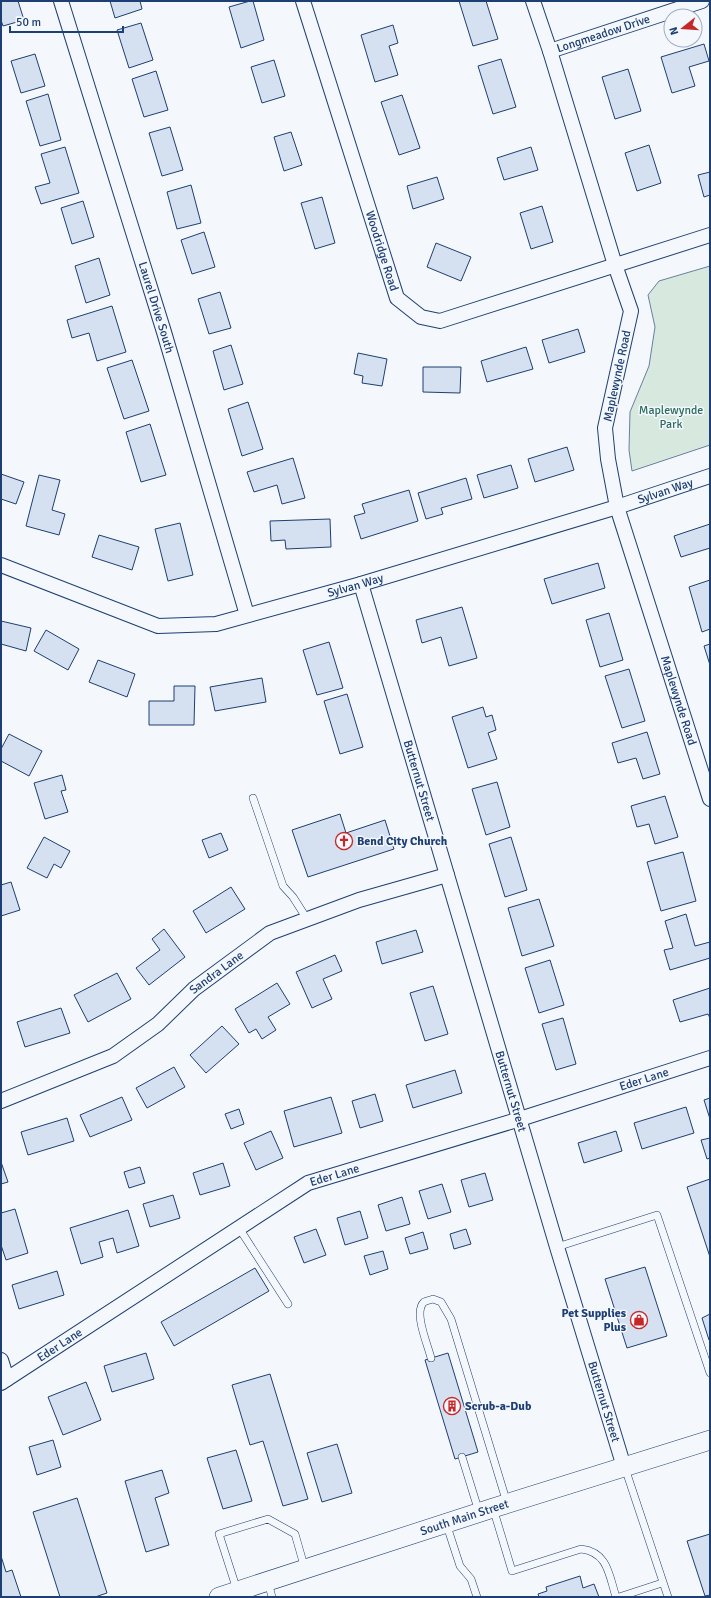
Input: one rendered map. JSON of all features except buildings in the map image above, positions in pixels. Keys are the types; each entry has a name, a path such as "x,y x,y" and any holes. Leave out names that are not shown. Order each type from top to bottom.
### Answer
{"main road":[{"name":"South Main Street","path":"228,1594 270,1589 305,1569 710,1440"}],"street":[{"name":"Laurel Drive South","path":"61,1 164,332 247,615"},
{"name":"Woodridge Road","path":"303,1 397,298 421,317 440,321 710,235"},
{"name":"Maplewynde Road","path":"533,1 550,51 630,311 605,428 608,459 617,507 710,799"},
{"name":"Longmeadow Drive","path":"550,51 702,1"},
{"name":"Sylvan Way","path":"1,565 158,626 216,624 361,584 617,507 710,476"},
{"name":"Butternut Street","path":"361,584 557,1247 624,1467"},
{"name":"Sandra Lane","path":"1,1101 113,1056 158,1024 194,989 270,933 359,900 448,875"},
{"name":"Eder Lane","path":"4,1381 308,1183 520,1119 710,1058"},
{"path":"1,1360 4,1381"}],"lane":[{"path":"253,798 283,886 293,897 307,919"},
{"path":"557,1247 657,1215 710,1373"},
{"path":"239,1228 288,1304"},
{"path":"431,1358 419,1310 424,1302 433,1299 441,1302 446,1310 460,1348 493,1508 512,1571 581,1550 591,1550 599,1556 605,1564 616,1597"},
{"path":"462,1457 493,1508"},
{"name":"Butternut Street","path":"624,1467 668,1597"},
{"path":"228,1594 219,1534 268,1519 295,1534 305,1569"},
{"path":"446,1523 460,1566 471,1579 477,1597"},
{"path":"619,1597 662,1583"}],"green space":[{"name":"Maplewynde Park","path":"710,266 710,445 632,471 629,450 630,412 649,366 655,327 648,295 659,281"}],"place":[{"name":"Bend City Church","path":"344,841"},
{"name":"Pet Supplies Plus","path":"639,1320"},
{"name":"Scrub-a-Dub","path":"452,1406"}]}
